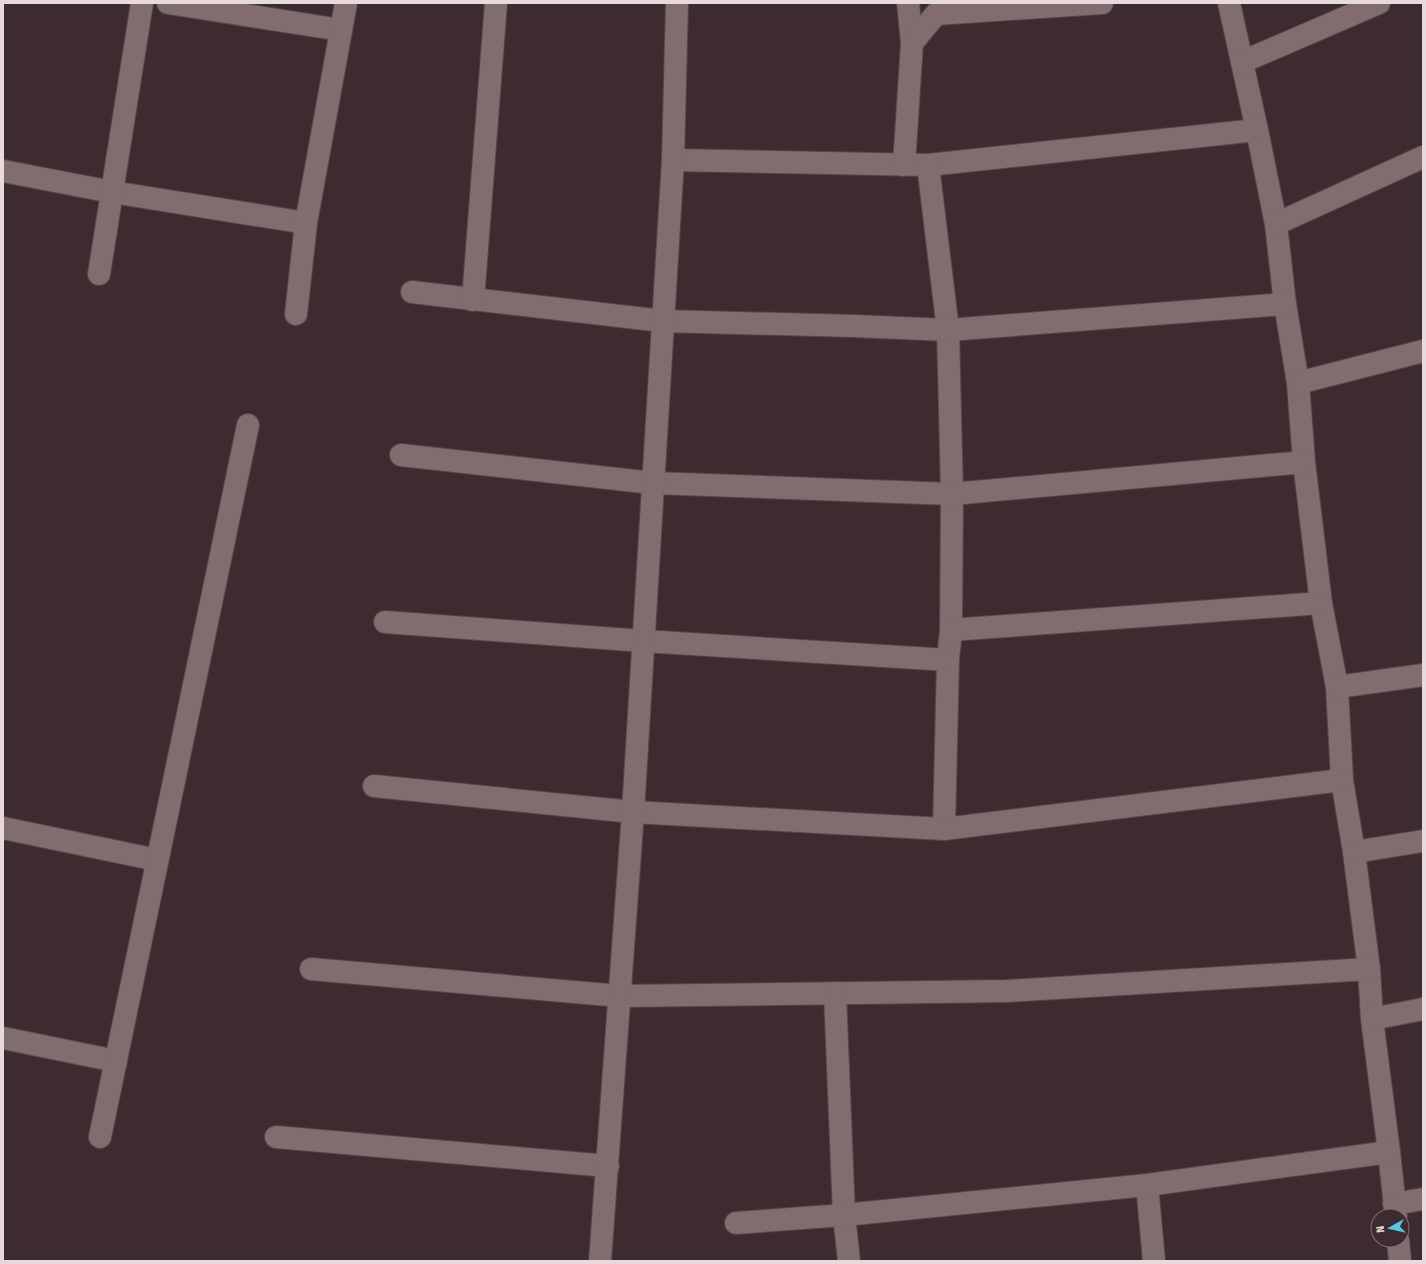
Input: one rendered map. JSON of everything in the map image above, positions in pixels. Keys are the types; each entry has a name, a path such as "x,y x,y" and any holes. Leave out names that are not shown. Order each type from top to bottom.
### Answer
{"street":[{"path":"99,274 142,3"},
{"path":"168,3 341,30"},
{"path":"296,314 306,223 346,3"},
{"path":"473,300 496,3"},
{"path":"600,1261 633,812 673,160 678,3"},
{"path":"904,165 912,43 908,3"},
{"path":"912,43 936,14 1102,3"},
{"path":"1229,3 1276,224 1285,304 1298,383 1304,462 1321,603 1337,687 1342,780 1354,852 1369,970 1372,1019 1395,1208"},
{"path":"1242,62 1379,3"},
{"path":"673,160 928,165 1257,130"},
{"path":"1276,224 1423,157"},
{"path":"928,165 948,330 952,494 951,630 948,660 944,829"},
{"path":"3,171 112,192 306,223"},
{"path":"412,292 663,321 948,330 1285,304"},
{"path":"1298,383 1423,351"},
{"path":"100,1136 248,425"},
{"path":"401,455 653,483 952,494 1304,462"},
{"path":"951,630 1321,603"},
{"path":"385,622 643,641 948,660"},
{"path":"1337,687 1423,675"},
{"path":"374,786 633,812 944,829 1342,780"},
{"path":"3,828 158,860"},
{"path":"1354,852 1423,841"},
{"path":"311,970 620,996 1007,991 1369,970"},
{"path":"836,993 844,1215 849,1261"},
{"path":"1372,1019 1423,1009"},
{"path":"3,1038 116,1061"},
{"path":"276,1137 608,1166"},
{"path":"736,1223 844,1215 1147,1185 1389,1152"},
{"path":"1147,1185 1154,1261"},
{"path":"1400,1208 1423,1199"},
{"path":"1399,1248 1400,1261"}]}
